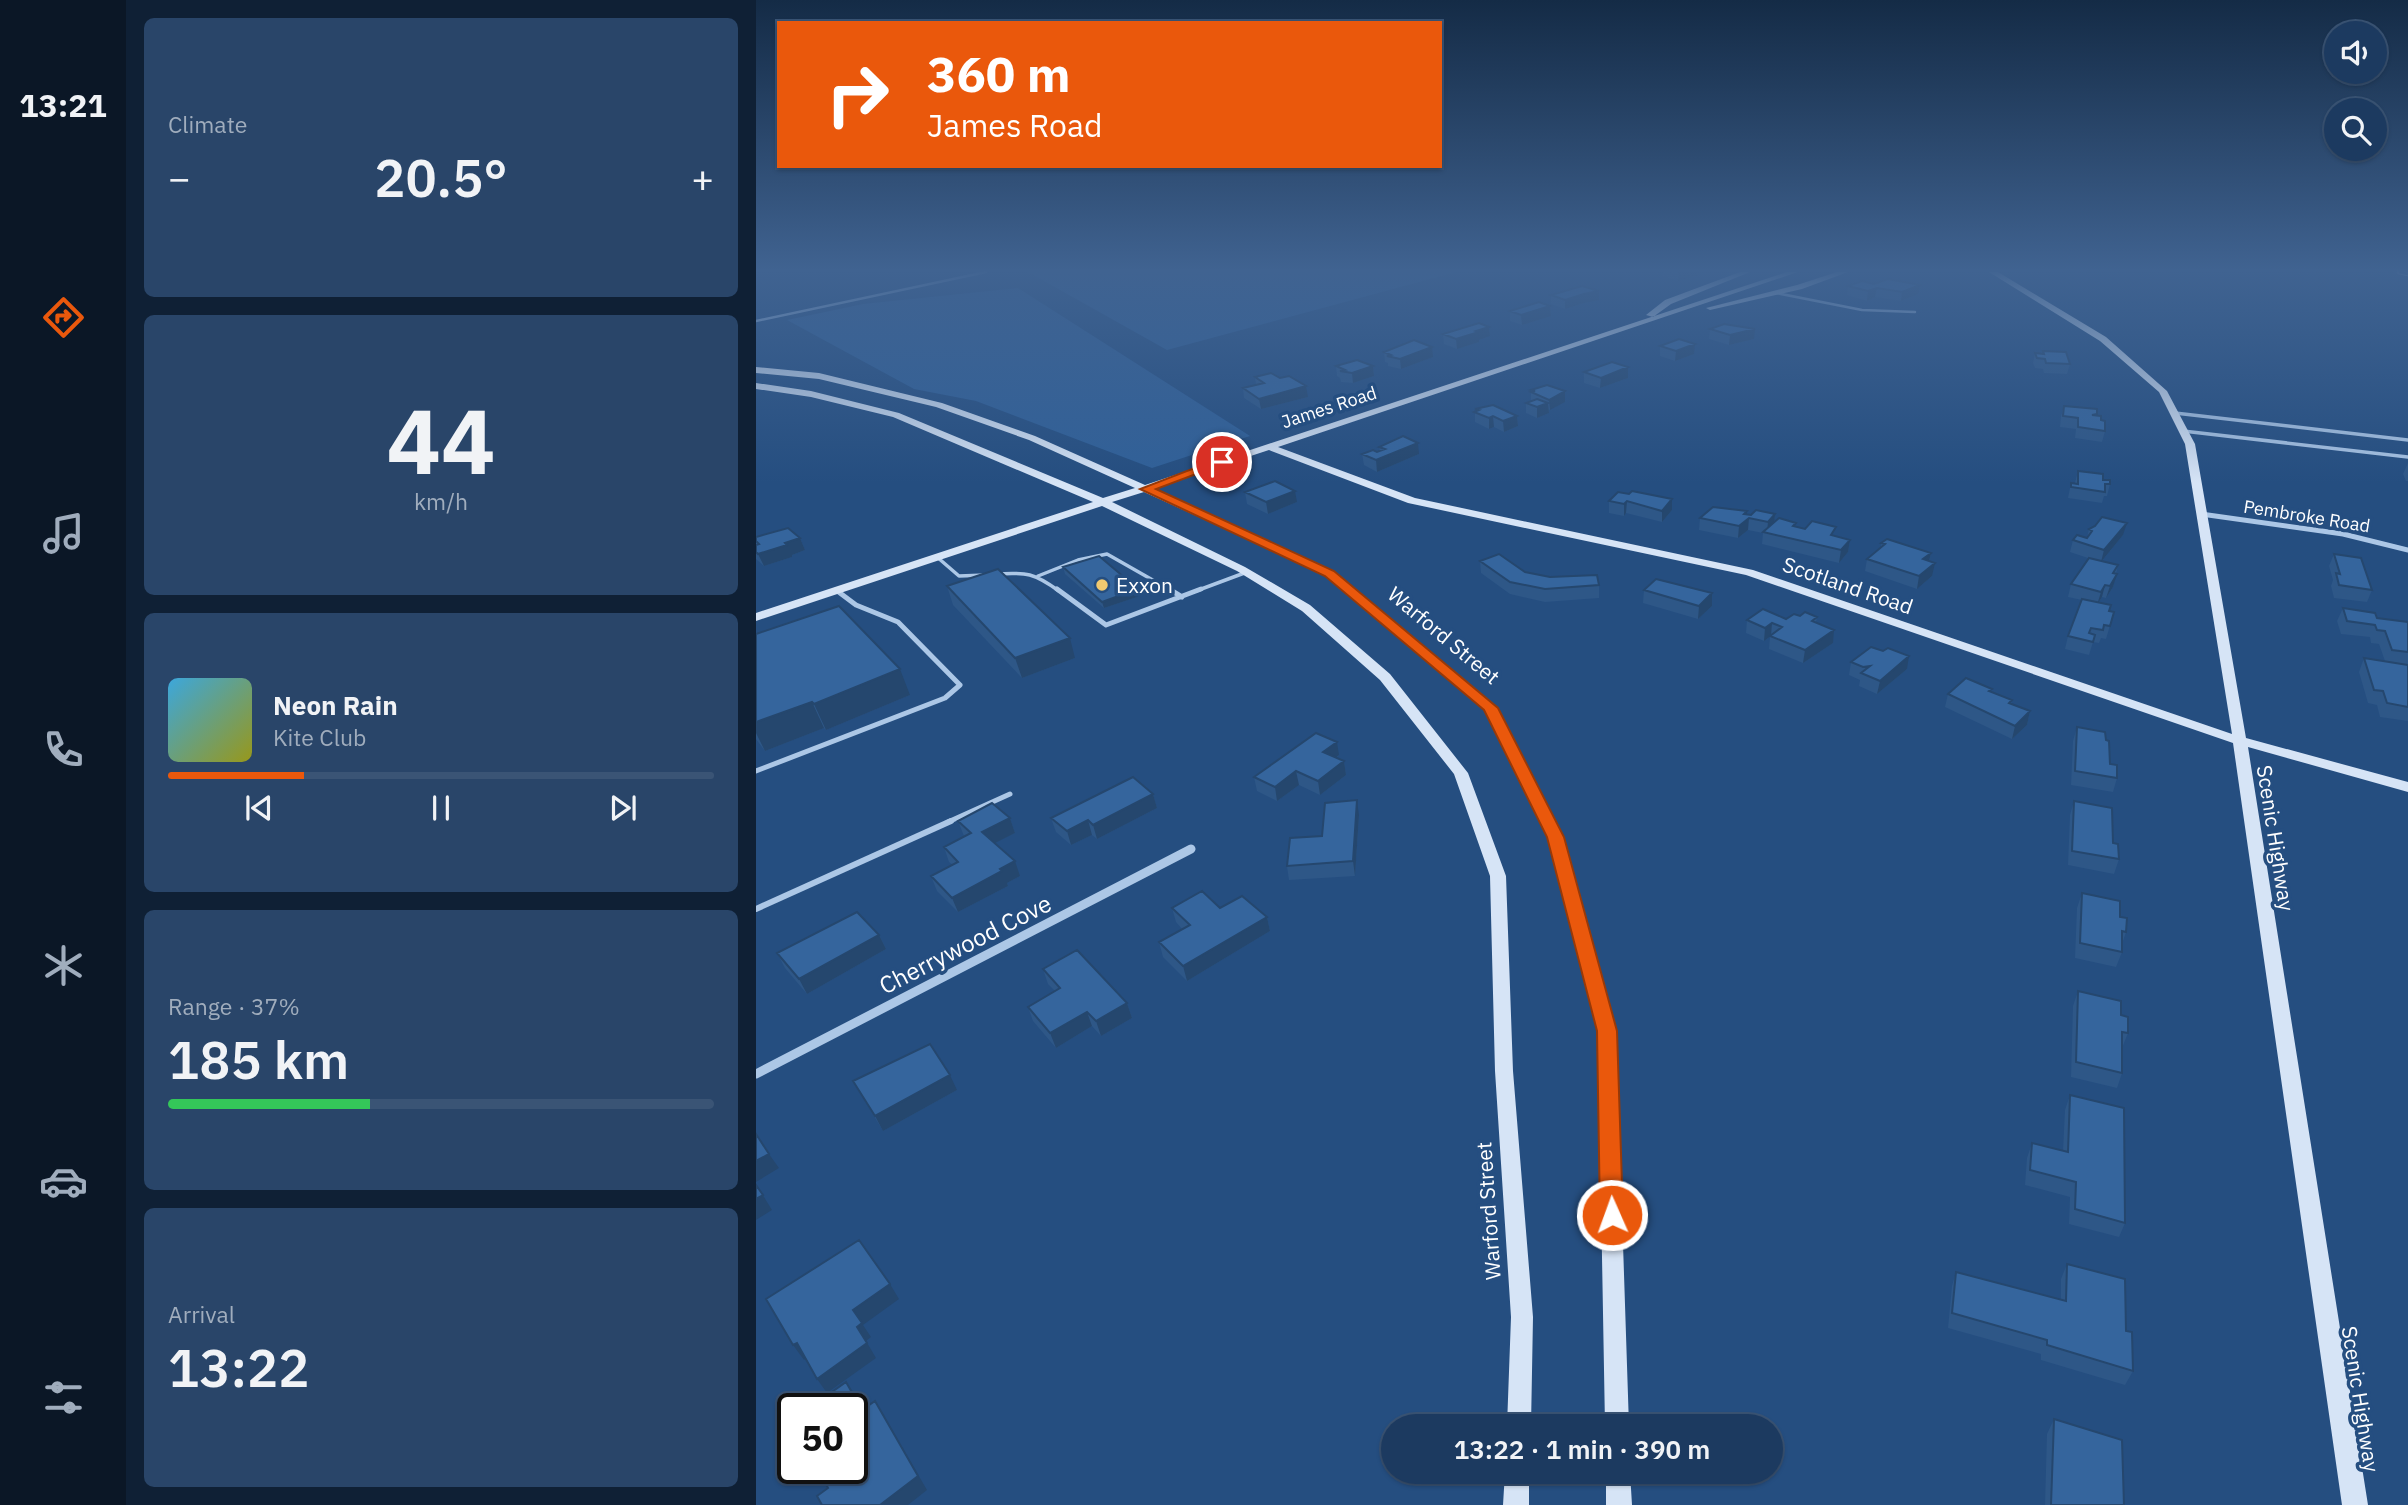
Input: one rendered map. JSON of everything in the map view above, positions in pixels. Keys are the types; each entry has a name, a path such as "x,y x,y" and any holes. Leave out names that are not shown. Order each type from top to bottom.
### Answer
{"main road":[{"name":"James Road","path":"756,617 1582,342"},
{"name":"Scenic Highway","path":"2107,342 2164,391 2190,444 2240,741 2355,1505"},
{"name":"Warford Street","path":"756,370 819,376 939,405 1032,438 1330,573 1490,708 1555,837 1607,1031 1617,1414"},
{"name":"Warford Street","path":"756,386 811,394 896,415 1103,502 1247,572 1306,608 1385,677 1461,772 1498,876 1504,1071 1522,1317 1519,1414"},
{"name":"Scotland Road","path":"1268,446 1412,501 1749,572 2240,741 2408,787"},
{"path":"1516,1505 1517,1484"},
{"path":"1618,1484 1619,1505"}],"street":[{"name":"Pembroke Road","path":"2200,514 2343,534 2408,550"},
{"name":"Cherrywood Cove","path":"756,1074 1192,849"}],"lane":[{"path":"2175,413 2408,440"},
{"path":"2183,431 2408,457"},
{"path":"1038,576 1078,560 1107,555 1182,597"},
{"path":"937,557 963,577 1016,572 1038,576 1106,625 1247,572"},
{"path":"756,771 945,698 960,685 898,622 856,605 836,590"},
{"path":"756,909 1010,794"}],"shaded area":[{"path":"828,342 1103,342 1250,436 1152,468 976,401 914,389"},
{"path":"1153,342 1196,342 1167,350"}],"building":[{"path":"1408,342 1420,342 1432,347 1400,359 1387,356 1391,355 1384,352"},
{"path":"1670,342 1695,344 1676,351 1660,346"},
{"path":"2043,351 2066,352 2070,364 2046,363 2045,359 2037,358 2035,353 2044,354"},
{"path":"1357,360 1373,366 1352,373 1340,371 1345,370 1336,366"},
{"path":"1612,362 1628,367 1601,378 1584,372"},
{"path":"1271,373 1280,378 1289,376 1306,386 1259,399 1243,388 1264,383 1255,377"},
{"path":"1547,385 1565,391 1549,400 1531,392"},
{"path":"1537,399 1548,403 1537,407 1526,403"},
{"path":"1493,405 1517,416 1503,421 1474,412 1479,410 1475,409"},
{"path":"2064,406 2097,409 2097,414 2092,415 2101,416 2101,420 2105,421 2105,431 2078,427 2078,418 2063,416"},
{"path":"1403,436 1418,443 1376,460 1362,454 1385,449 1379,447"},
{"path":"2078,471 2103,474 2103,480 2110,480 2110,484 2105,484 2105,492 2071,487 2071,483 2078,484"},
{"path":"1275,481 1295,491 1266,502 1245,492"},
{"path":"1632,491 1672,499 1662,511 1627,501 1624,504 1609,501 1618,492 1629,494"},
{"path":"1713,507 1747,511 1744,514 1751,515 1756,510 1775,514 1768,522 1749,518 1739,526 1700,518"},
{"path":"2102,517 2127,523 2104,550 2073,540 2077,535 2087,538 2092,531 2089,529"},
{"path":"1779,518 1805,529 1812,521 1836,527 1831,535 1850,540 1841,550 1763,532"},
{"path":"788,528 800,538 785,543 787,545 758,554 756,552 756,545 759,544 756,537"},
{"path":"1887,539 1931,553 1923,559 1935,563 1919,576 1867,559 1885,544 1881,543"},
{"path":"1499,554 1525,572 1550,577 1597,575 1599,585 1545,589 1510,582 1480,561"},
{"path":"2334,554 2361,558 2372,590 2339,585 2336,573 2340,574"},
{"name":"Exxon","path":"1099,556 1138,589 1102,602 1063,567"},
{"path":"2089,558 2118,565 2113,573 2117,574 2110,586 2105,585 2101,592 2071,584"},
{"path":"998,569 1070,638 1015,658 947,586"},
{"path":"1656,579 1712,593 1699,606 1644,590"},
{"path":"2082,599 2111,605 2109,611 2114,612 2110,626 2104,625 2103,630 2091,628 2089,633 2095,635 2093,642 2068,636"},
{"path":"839,606 900,669 814,704 812,702 756,722 756,634"},
{"path":"2343,608 2375,613 2377,618 2408,622 2408,652 2392,650 2385,631 2377,630 2375,625 2347,621"},
{"path":"1763,609 1786,619 1805,612 1817,617 1812,621 1834,630 1805,650 1770,636 1782,627 1772,623 1765,628 1747,620"},
{"path":"1871,647 1883,651 1888,648 1909,656 1880,681 1861,673 1870,666 1863,667 1851,662"},
{"path":"2364,658 2408,665 2408,707 2387,703 2383,691 2374,690"},
{"path":"1966,678 2012,700 2009,703 2030,711 2015,726 1948,694"},
{"path":"2077,727 2105,732 2106,740 2109,741 2110,764 2117,765 2117,778 2075,771"},
{"path":"1316,733 1337,742 1323,752 1344,761 1318,781 1296,771 1275,787 1254,777"},
{"path":"1133,777 1153,794 1093,825 1088,820 1067,831 1051,818"},
{"path":"1357,800 1353,861 1287,866 1290,838 1322,836 1325,803"},
{"path":"2074,801 2112,808 2113,843 2118,844 2119,859 2072,851"},
{"path":"992,803 1010,818 982,832 1015,861 952,898 931,876 958,862 944,847 971,833 958,821"},
{"path":"1202,891 1220,908 1242,896 1267,917 1183,966 1159,942 1190,925 1172,908"},
{"path":"2082,893 2120,901 2120,917 2127,918 2126,932 2122,931 2122,952 2080,943"},
{"path":"857,912 879,935 799,979 777,953"},
{"path":"1077,950 1127,1003 1096,1021 1087,1012 1050,1033 1028,1007 1060,988 1043,969"},
{"path":"2078,991 2121,1001 2121,1015 2128,1017 2128,1033 2122,1032 2122,1073 2076,1062"},
{"path":"930,1044 950,1075 875,1116 853,1081"},
{"path":"2070,1095 2124,1108 2125,1223 2075,1209 2076,1182 2030,1170 2032,1143 2068,1152"},
{"path":"756,1134 769,1154 756,1161"},
{"path":"756,1185 763,1195 756,1199"},
{"path":"859,1240 890,1284 853,1310 862,1323 857,1327 867,1343 817,1379 797,1343 793,1345 766,1299"},
{"path":"2067,1264 2125,1279 2126,1331 2132,1332 2133,1371 2047,1345 2047,1340 1952,1313 1956,1272 2066,1301"},
{"path":"846,1382 852,1393 831,1393"},
{"path":"875,1401 918,1476 880,1505 822,1505 817,1496 828,1488 826,1484 868,1484 868,1406"},
{"path":"2054,1419 2122,1440 2124,1505 2051,1505"}],"place":[{"name":"Exxon","path":"1102,585"}],"route":[{"path":"1222,462 1146,489 1330,573 1490,708 1555,837 1607,1031 1612,1215"}]}
